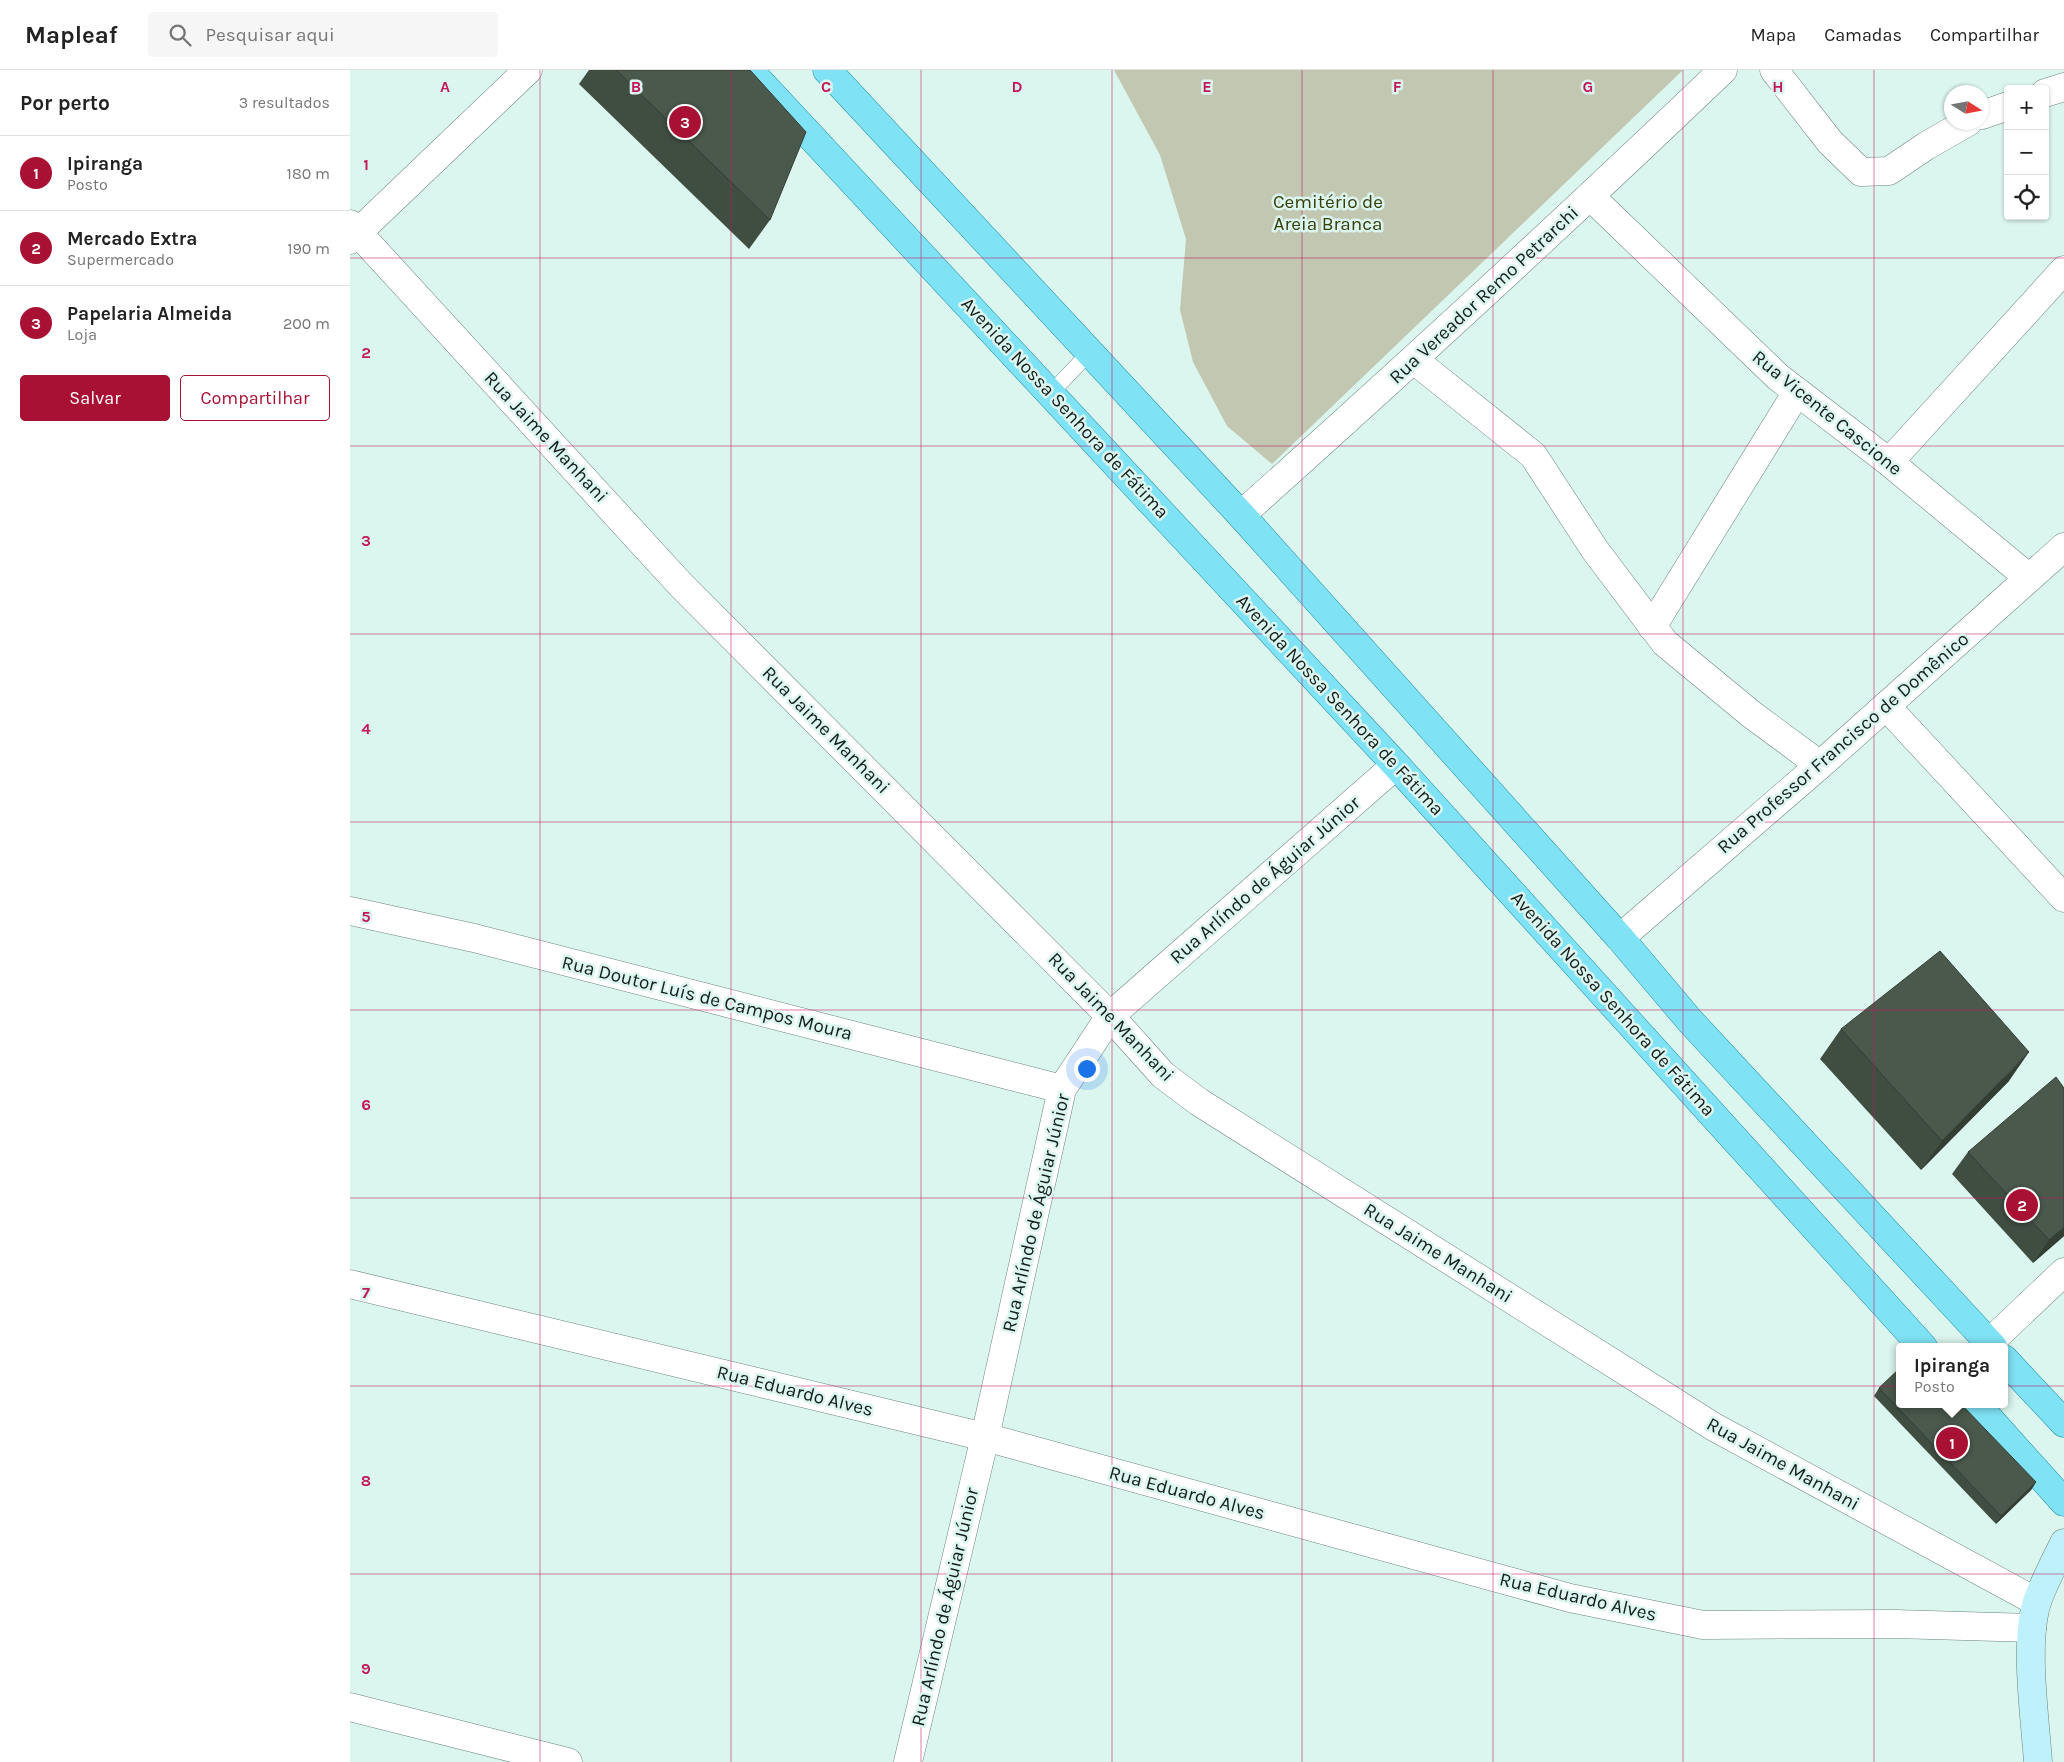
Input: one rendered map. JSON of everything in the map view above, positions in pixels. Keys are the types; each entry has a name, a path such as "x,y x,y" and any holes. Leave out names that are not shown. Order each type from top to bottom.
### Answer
{"main road":[{"name":"Avenida Nossa Senhora de Fátima","path":"749,70 1396,765 1920,1343"},
{"path":"827,70 1241,515 1620,938 1691,1022 1989,1343"},
{"path":"2008,1364 2064,1423"},
{"path":"1980,1408 2064,1502"},
{"path":"2038,1762 2032,1684 2035,1615 2064,1543"}],"street":[{"path":"352,232 528,70"},
{"name":"Rua Vereador Remo Petrarchi","path":"1241,515 1414,360 1591,197 1723,70"},
{"path":"1774,70 1830,142 1861,172 1889,171 1954,130"},
{"path":"2049,92 2064,87"},
{"path":"1989,113 2004,107"},
{"name":"Rua Vicente Cascione","path":"1591,197 1778,377 1888,462 2029,578"},
{"name":"Rua Jaime Manhani","path":"352,232 680,584 1110,1016 1163,1075 1198,1102 1714,1427 2035,1615"},
{"path":"1888,462 2064,270"},
{"path":"1414,360 1533,455 1595,550 1652,627 1672,649 1751,714 1820,765"},
{"path":"1652,627 1797,392"},
{"name":"Rua Professor Francisco de Domênico","path":"1620,938 1820,765 2064,547"},
{"path":"1886,706 2064,898"},
{"name":"Rua Arlíndo de Águiar Júnior","path":"908,1762 985,1437 1062,1089 1110,1016 1396,765"},
{"name":"Rua Doutor Luís de Campos Moura","path":"350,911 474,938 1062,1089"},
{"path":"2001,1343 2064,1272"},
{"name":"Rua Eduardo Alves","path":"350,1284 985,1437 1570,1598 1703,1625 1895,1624 2035,1615"},
{"path":"350,1707 568,1762"}],"lane":[{"path":"1051,393 1090,352"}],"green space":[{"name":"Cemitério de Areia Branca","path":"1114,70 1683,70 1272,464 1227,426 1193,362 1180,310 1186,239 1160,155"}],"building":[{"path":"616,70 750,70 806,132 770,220"},
{"path":"1940,951 2029,1052 1942,1141 1841,1029"},
{"path":"2056,1077 2064,1088 2064,1227 2049,1240 1968,1152"},
{"path":"1896,1372 1896,1406 1879,1388"},
{"path":"1898,1408 1965,1408 2036,1482 2001,1516"}],"place":[{"name":"Papelaria Almeida","path":"685,122"},
{"name":"Mercado Extra","path":"2022,1205"},
{"name":"Ipiranga","path":"1952,1443"}]}
